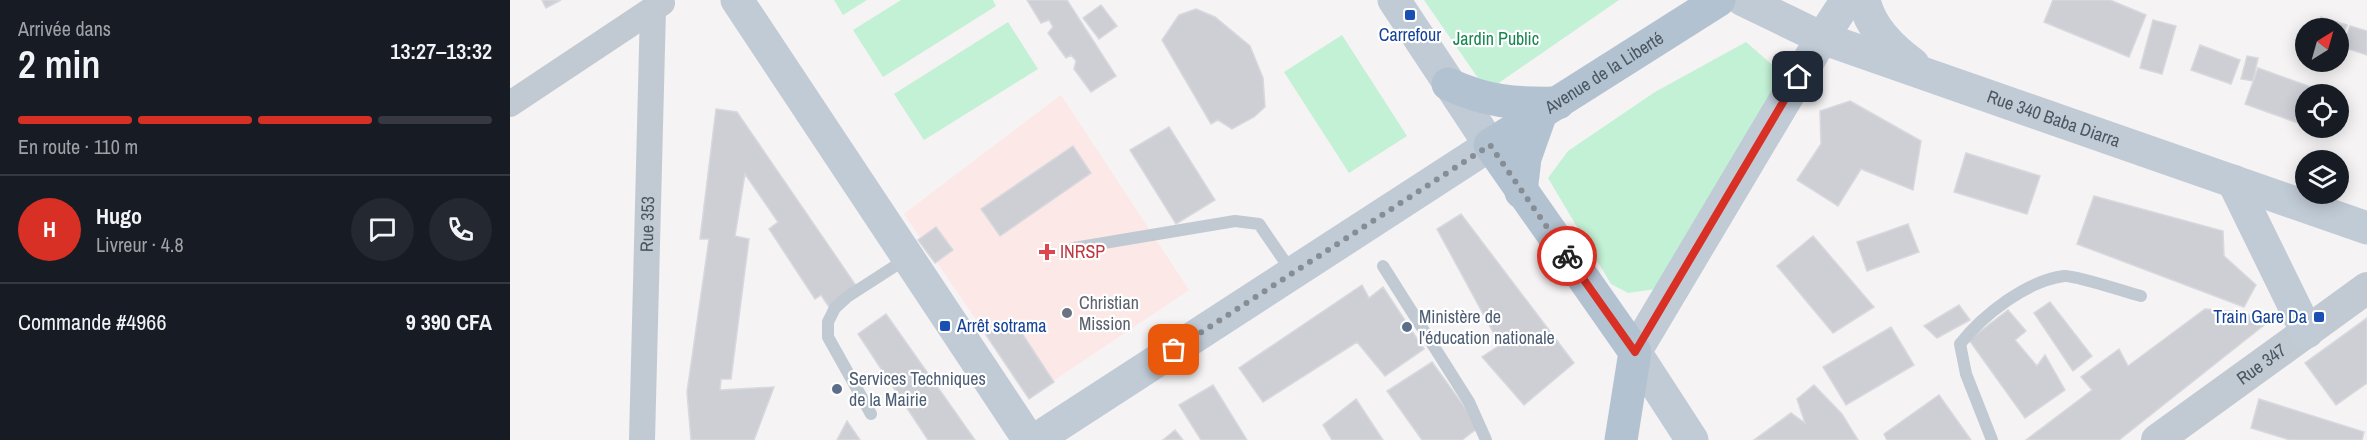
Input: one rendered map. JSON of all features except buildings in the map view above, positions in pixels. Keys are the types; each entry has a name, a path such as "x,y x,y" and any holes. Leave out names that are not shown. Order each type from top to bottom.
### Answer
{"main road":[{"path":"737,0 1029,440"},
{"path":"1394,0 1521,192 1635,352 1692,440"},
{"name":"Avenue de la Liberté","path":"1490,145 1719,0"},
{"name":"Rue 340 Baba Diarra","path":"1743,0 1822,38 2367,228"},
{"path":"1621,440 1635,352 1822,38 1847,0"},
{"path":"1864,0 1866,11 1881,36 1924,72"},
{"path":"1448,84 1487,99 1550,108 1525,158 1521,192"},
{"path":"1035,440 1490,145"},
{"path":"2233,181 2307,332"}],"street":[{"path":"510,104 660,5"},
{"name":"Rue 353","path":"642,440 660,5"},
{"name":"Rue 347","path":"2157,440 2367,288"}],"lane":[{"path":"1074,248 1235,221 1259,224 1293,273"},
{"path":"871,414 828,337 828,322 835,308 846,297 909,257"},
{"path":"1383,266 1469,402 1486,440"},
{"path":"1992,440 1966,374 1960,344 1976,324 2000,305 2031,287 2065,276 2141,296"}],"shaded area":[{"name":"INRSP","path":"1061,95 1189,290 1029,397 904,214"}],"green space":[{"path":"834,0 867,0 843,15"},
{"path":"901,0 993,0 996,6 883,77 853,30"},
{"name":"Jardin Public","path":"1424,0 1619,0 1487,91"},
{"path":"1008,22 1038,69 924,140 894,94"},
{"path":"1342,35 1407,136 1349,173 1284,72"},
{"path":"1746,42 1798,87 1656,289 1628,293 1611,284 1548,178 1568,151 1655,92"}],"way so far":[{"path":"1174,350 1490,145 1567,256"}],"place":[{"name":"Carrefour","path":"1410,15"},
{"name":"INRSP","path":"1047,252"},
{"name":"Christian Mission","path":"1067,313"},
{"name":"Train Gare Da","path":"2319,317"},
{"name":"Arrêt sotrama","path":"945,326"},
{"name":"Ministère de l'éducation nationale","path":"1407,327"},
{"name":"Services Techniques de la Mairie","path":"837,389"}],"route":[{"path":"1567,256 1635,352 1798,77"}]}
